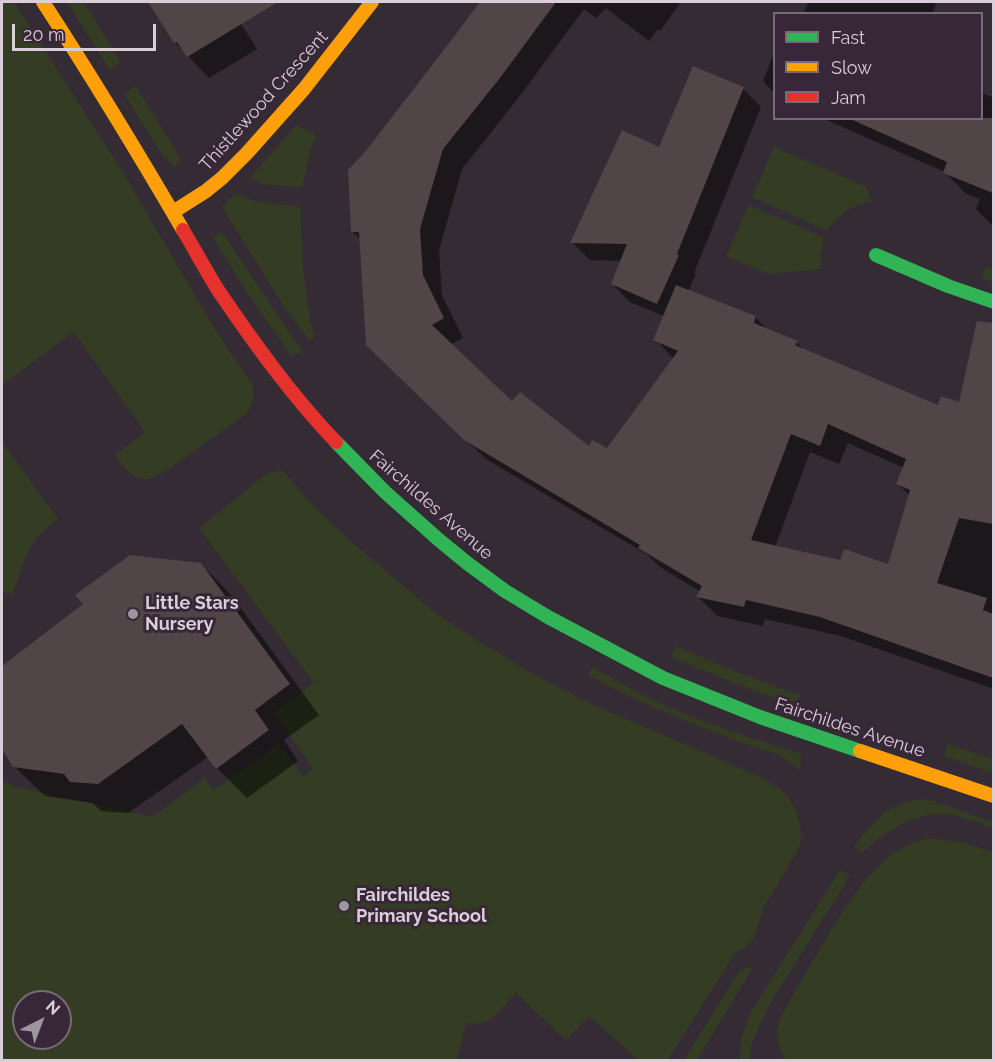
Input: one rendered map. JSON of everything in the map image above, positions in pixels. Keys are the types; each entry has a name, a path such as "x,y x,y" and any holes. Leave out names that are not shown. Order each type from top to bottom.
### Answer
{"street":[{"name":"Fairchildes Avenue","path":"43,2 81,60 239,322 294,394 353,460 438,540 505,591 548,617 637,665 689,689 760,717 993,796"},
{"name":"Thistlewood Crescent","path":"173,212 206,191 247,153 304,89 372,2"},
{"path":"876,255 948,286 993,302"}],"green space":[{"path":"2,2 14,2 124,174 214,328 252,384 253,400 246,414 163,473 150,479 143,479 133,474 115,455 145,432 74,332 2,385"},
{"path":"67,2 84,2 121,62 109,69"},
{"path":"136,86 178,154 180,160 175,167 163,156 124,94"},
{"path":"296,125 316,135 303,185 296,187 261,184 251,177"},
{"path":"774,147 863,185 868,190 871,201 846,211 827,231 752,197"},
{"path":"236,193 254,201 301,207 304,272 314,337 312,339 308,339 283,305 222,207"},
{"path":"749,205 824,237 820,258 822,269 768,274 726,256"},
{"path":"222,232 302,351 292,357 251,299 213,238"},
{"path":"985,267 993,269 993,282 982,279"},
{"path":"2,442 58,519 33,543 24,561 13,594 2,592"},
{"path":"280,470 348,539 438,615 530,672 585,701 761,777 787,796 795,809 800,825 799,848 763,909 753,940 735,953 668,1060 638,1060 589,1016 566,1040 516,993 500,1011 488,1020 482,1023 466,1023 457,1060 2,1060 2,780 15,787 148,816 155,815 205,778 214,790 279,744 303,776 313,769 274,713 314,683 199,528 267,474"},
{"path":"675,646 800,695 796,706 671,657"},
{"path":"592,667 683,713 726,730 801,754 800,770 779,755 688,722 628,696 588,675"},
{"path":"948,744 993,759 993,773 944,756"},
{"path":"922,799 993,822 993,828 952,815 927,815 893,829 863,852 854,847 882,814 909,801"},
{"path":"928,838 961,842 993,852 993,1060 785,1060 777,1038 778,1024 789,1001 841,914 861,886 884,861 905,847"},
{"path":"840,870 850,876 768,1007 751,1045 750,1060 740,1060 742,1040 752,1010"},
{"path":"754,966 697,1060 684,1060 738,973 742,969"}],"building":[{"path":"148,2 278,2 187,57 177,42 174,43"},
{"path":"480,2 556,2 500,78 443,149 420,229 423,275 444,318 432,325 512,401 520,392 589,446 592,440 607,448 678,351 653,340 676,285 756,316 754,323 798,341 795,345 938,405 941,396 959,402 977,321 993,323 993,524 959,518 937,583 987,598 983,610 993,614 993,678 820,617 746,600 744,607 696,597 702,586 638,548 640,545 464,440 366,345 359,232 351,232 348,170 365,152","holes":["828,424 906,459 896,484 910,490 888,564 844,549 840,560 751,540 791,434 820,446"]},
{"path":"693,66 744,87 677,254 679,255 657,304 611,284 627,244 570,243 622,130 659,147"},
{"path":"983,118 993,118 993,193 943,173 947,162 852,120 983,120"},
{"path":"130,555 201,563 290,684 255,710 269,730 216,769 182,724 98,784 70,782 64,774 13,767 2,749 2,666 83,604 75,595"}],"traffic: fast":[{"path":"876,255 948,286 994,302"},
{"path":"336,442 385,492 439,540 505,591 548,617 663,678 760,717 860,751"}],"traffic: slow":[{"path":"43,2 183,230"},
{"path":"173,212 206,191 247,153 304,89 372,2"},
{"path":"860,751 994,796"}],"traffic: jam":[{"path":"183,230 218,290 260,349 289,388 336,442"}],"place":[{"name":"Little Stars Nursery","path":"133,614"},
{"name":"Fairchildes Primary School","path":"344,906"}]}
